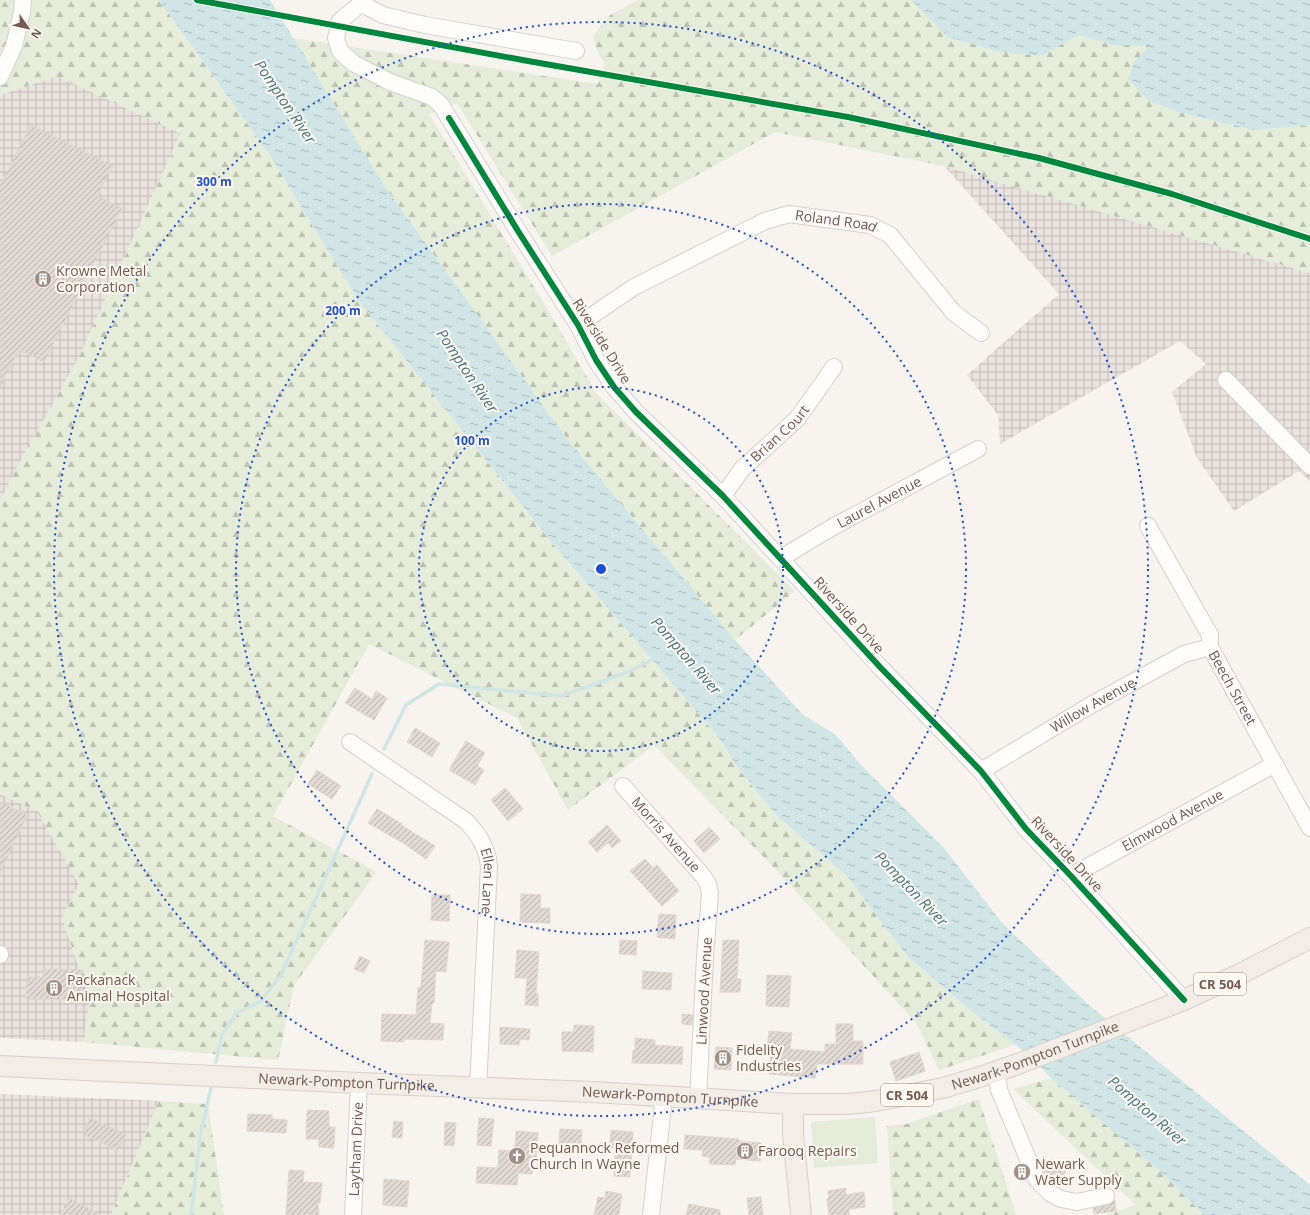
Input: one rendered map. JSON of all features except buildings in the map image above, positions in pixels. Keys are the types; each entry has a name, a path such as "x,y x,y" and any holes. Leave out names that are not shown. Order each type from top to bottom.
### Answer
{"main road":[{"name":"Newark-Pompton Turnpike","path":"0,1066 359,1083 593,1092 793,1104 841,1104 876,1101 943,1088 1018,1064 1184,1000 1242,974 1310,938"},
{"path":"793,1104 793,1134 801,1215"}],"street":[{"path":"0,77 14,46 22,12 23,0"},
{"path":"362,1 383,15 418,24 576,51"},
{"name":"Riverside Drive","path":"362,1 340,21 336,38 340,51 353,63 390,82 432,97 441,105 518,231 578,325 596,360 619,392 636,412 723,496 880,667 980,771 1026,829 1184,1000"},
{"name":"Roland Road","path":"578,325 634,287 765,221 789,214 870,225 890,235 954,313 981,333"},
{"name":"Brian Court","path":"723,496 742,469 797,419 834,367"},
{"path":"1226,380 1310,466"},
{"name":"Laurel Avenue","path":"781,558 831,528 978,449"},
{"name":"Beech Street","path":"1148,526 1210,635 1210,647 1310,828"},
{"name":"Willow Avenue","path":"980,771 1091,705 1184,654 1210,647"},
{"name":"Ellen Lane","path":"350,742 466,821 479,837 488,854 489,866 478,1088"},
{"name":"Elmwood Avenue","path":"1071,876 1275,764"},
{"name":"Morris Avenue","path":"623,786 703,876 708,884"},
{"name":"Linwood Avenue","path":"698,1099 705,957 710,893 708,884"},
{"path":"997,1071 999,1090 1037,1180 1050,1193 1061,1199 1077,1202 1106,1196"},
{"name":"Laytham Drive","path":"353,1215 359,1083"},
{"path":"651,1215 664,1097"}],"shaded area":[{"path":"57,76 181,133 79,357 21,460 0,501 0,95"},
{"path":"944,166 1310,273 1310,481 1299,471 1234,511 1197,458 1172,392 1206,364 1180,341 1000,444 998,415 967,375 1059,294"},
{"path":"0,794 37,811 79,884 62,918 90,999 83,1042 0,1038"},
{"path":"0,1094 159,1101 111,1215 0,1215"}],"green space":[{"path":"0,0 159,0 269,154 358,300 553,544 719,738 737,767 778,817 846,875 908,957 970,1010 1015,1045 939,1070 917,1024 780,874 654,745 568,810 517,718 369,644 273,816 377,872 294,985 278,1060 83,1042 90,999 62,918 79,884 37,811 0,794 0,501 21,460 79,357 181,134 57,76 0,95"},
{"path":"638,0 1310,0 1310,273 944,166 775,132 552,256 457,103 429,114 561,332 596,393 795,591 735,640 568,440 386,188 293,38 598,84 605,64 596,48 593,36 610,15"},
{"path":"1051,1078 1160,1171 1204,1215 1106,1215 1136,1205 1013,1089"},
{"path":"979,1099 1016,1215 893,1215 887,1126 906,1124"},
{"path":"159,1101 208,1104 224,1215 111,1215"},
{"path":"875,1117 878,1163 814,1168 811,1122"}],"water":[{"name":"Pompton River","path":"159,0 270,0 386,188 568,440 735,640 802,714 836,735 860,764 944,848 1002,923 1090,1006 1310,1185 1310,1215 1204,1215 1160,1171 1051,1078 1027,1053 970,1010 908,957 846,875 778,817 737,767 719,738 553,544 358,300 269,154"},
{"path":"911,0 1310,0 1310,125 1254,130 1178,112 1148,100 1128,79 1134,62 1149,46 1113,45 1079,35 1041,56 997,51 948,37"}],"waterway":[{"path":"384,749 406,705 439,684 561,696 628,672 652,660"},
{"path":"216,1062 222,1034 237,1013 261,1001 281,975 372,774"},
{"path":"191,1215 200,1137 211,1088"}],"cycle path":[{"path":"197,0 528,61 848,117 1039,158 1172,194 1310,239"},
{"path":"449,118 518,231 578,325 596,360 614,387 636,412 723,496 880,667 981,771 1026,829 1184,1000"}],"place":[{"name":"Krowne Metal Corporation","path":"43,279"},
{"name":"Packanack Animal Hospital","path":"54,988"},
{"name":"Fidelity Industries","path":"723,1058"},
{"name":"Farooq Repairs","path":"745,1151"},
{"name":"Pequannock Reformed Church in Wayne","path":"517,1156"},
{"name":"Newark Water Supply","path":"1022,1172"}]}
